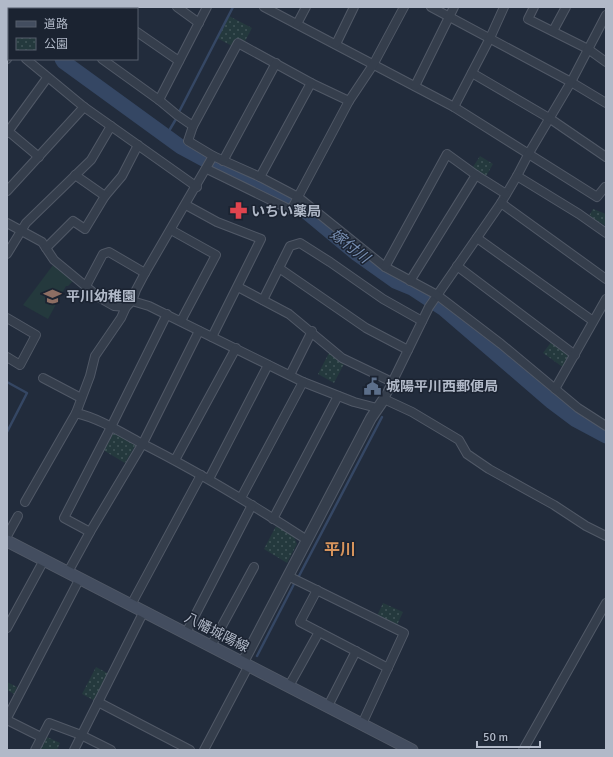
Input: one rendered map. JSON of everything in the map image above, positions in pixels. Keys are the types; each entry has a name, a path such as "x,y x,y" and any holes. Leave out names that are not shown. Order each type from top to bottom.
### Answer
{"main road":[{"name":"八幡城陽線","path":"7,541 412,750"}],"street":[{"path":"177,7 199,23"},
{"path":"159,100 207,7"},
{"path":"264,7 454,107 597,196 606,186"},
{"path":"297,24 306,7"},
{"path":"336,44 354,7"},
{"path":"207,169 291,210 349,101 373,65 404,7"},
{"path":"431,7 571,82 606,103"},
{"path":"415,86 454,7"},
{"path":"454,107 490,38 504,7"},
{"path":"534,7 528,19 588,49 606,62"},
{"path":"553,31 566,7"},
{"path":"204,750 288,576 377,408 384,399 429,307 501,203 571,82 606,15"},
{"path":"138,33 179,61"},
{"path":"349,101 311,83 238,43 193,126 188,141 213,156 260,177 298,197 385,267 436,296 501,344 578,408 606,426"},
{"path":"27,60 47,78 84,107 196,187"},
{"path":"103,60 193,126"},
{"path":"223,161 276,63"},
{"path":"472,73 550,118 606,157"},
{"path":"39,157 8,132 47,78"},
{"path":"260,177 311,83"},
{"path":"7,191 84,107"},
{"path":"7,254 26,223 91,160 111,126"},
{"path":"46,248 73,221 85,229 105,196 122,176 138,145"},
{"path":"385,267 447,154 506,194"},
{"path":"25,502 76,413 90,376 95,356 121,318 145,273 207,169 213,156"},
{"path":"74,175 105,196"},
{"path":"410,281 476,175"},
{"path":"517,176 579,214 606,233"},
{"path":"501,203 606,279"},
{"path":"186,205 217,222 261,239 212,337"},
{"path":"7,223 42,242 54,260 100,298 114,306 129,304 149,306 303,382 354,402 377,408"},
{"path":"171,230 216,255 181,321"},
{"path":"477,238 593,321"},
{"path":"263,300 290,246 300,243 383,299 422,321"},
{"path":"86,286 103,254 109,252 145,273"},
{"path":"457,266 575,355"},
{"path":"279,268 366,328 408,350"},
{"path":"238,286 289,314 312,331 342,358 392,382"},
{"path":"555,389 606,299"},
{"path":"90,532 64,518 111,428 167,314"},
{"path":"7,318 36,335 20,365 7,357"},
{"path":"68,572 143,443 199,331"},
{"path":"290,375 312,331"},
{"path":"175,460 236,348"},
{"path":"131,605 268,365"},
{"path":"43,378 81,398"},
{"path":"241,498 303,382"},
{"path":"273,519 338,396"},
{"path":"384,399 412,412 458,440 468,454 489,469 554,505 586,526 606,536"},
{"path":"76,413 83,414 175,460 241,498 307,540"},
{"path":"186,633 252,505"},
{"path":"7,536 18,516"},
{"path":"7,628 44,560"},
{"path":"211,646 254,567"},
{"path":"288,576 404,633 362,724"},
{"path":"41,737 7,719 80,578"},
{"path":"317,590 300,622 388,668"},
{"path":"523,750 606,603"},
{"path":"74,750 144,611"},
{"path":"289,686 319,632"},
{"path":"328,706 356,651"},
{"path":"98,702 190,750"},
{"path":"35,750 49,723 81,734 111,750"}],"green space":[{"path":"229,16 252,28 244,43 234,47 217,38"},
{"path":"480,156 493,164 485,178 471,170"},
{"path":"593,209 606,214 606,226 589,216"},
{"path":"53,265 73,281 66,286 48,319 23,305"},
{"path":"552,341 567,353 568,360 564,368 543,353"},
{"path":"330,351 345,362 334,383 318,374"},
{"path":"116,433 133,442 135,446 125,463 103,450 113,434"},
{"path":"276,526 294,537 297,544 287,563 264,549"},
{"path":"383,603 403,612 397,625 377,616"},
{"path":"96,667 109,674 95,701 82,694"},
{"path":"7,682 17,687 14,694 7,690"},
{"path":"45,736 60,743 57,750 38,750"}],"waterway":[{"path":"179,112 233,7"},
{"name":"嫁付川","path":"63,60 181,147 220,168 292,200 357,254 395,281 412,288 444,309 552,402 576,420 606,436"},
{"path":"166,136 176,119"},
{"path":"7,382 27,393 7,432"},
{"path":"299,576 382,417"},
{"path":"257,656 294,584"}],"place":[{"name":"いちい薬局","path":"238,211"},
{"name":"平川幼稚園","path":"53,296"},
{"name":"城陽平川西郵便局","path":"373,386"}],"district":[{"name":"平川","path":"340,549"}]}
